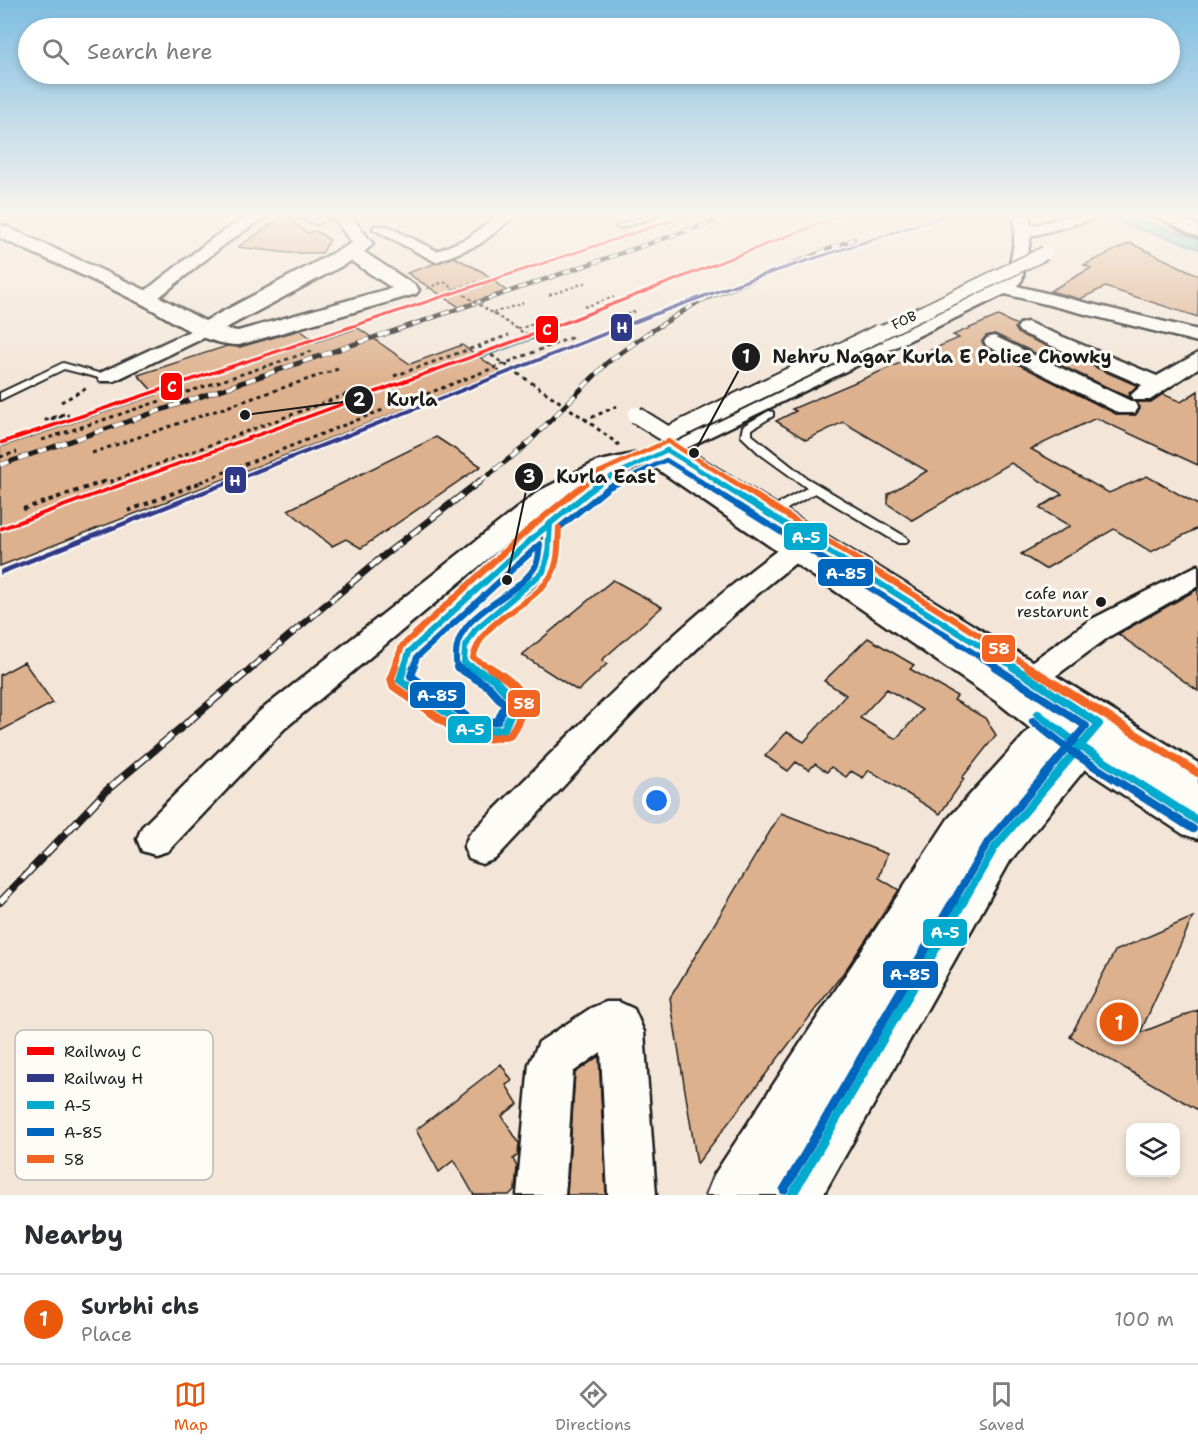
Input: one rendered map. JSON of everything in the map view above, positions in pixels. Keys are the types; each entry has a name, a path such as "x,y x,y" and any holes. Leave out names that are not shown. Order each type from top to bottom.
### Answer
{"street":[{"path":"89,272 147,298 205,330 239,338 409,290 387,272"},
{"path":"147,298 180,272"},
{"path":"101,381 205,330 314,272"},
{"name":"FOB","path":"636,415 668,435 1006,272"},
{"path":"155,838 272,720 548,496 605,467 654,455 1003,288 1013,280 1014,272"},
{"path":"1003,288 1198,336"},
{"path":"1081,307 1072,320 1074,323 1156,345"},
{"path":"1028,328 1183,380"},
{"path":"994,342 1118,414 1183,380 1198,357 1177,351"},
{"path":"654,455 769,514 802,544 1010,692 1198,784"},
{"path":"654,455 1031,678 1077,726 1198,821"},
{"path":"482,847 688,638 802,544"},
{"path":"1031,678 1100,628 1196,577"},
{"path":"734,1195 963,832 1077,726"},
{"path":"792,1195 995,847 1077,726"},
{"path":"541,1195 551,1064 555,1058 606,1023 619,1024 622,1032 632,1195"}],"lane":[{"path":"0,397 63,366 101,381"},
{"path":"769,414 747,428 746,436 763,452 816,488 902,540"},
{"path":"550,524 548,555 543,572 476,630 465,647 464,663 494,679 515,704 504,729 475,733 431,705 400,680 409,652 550,524 604,479 654,455"},
{"path":"769,514 816,488"}],"path":[{"path":"451,290 480,281"},
{"path":"444,282 547,347"},
{"path":"549,295 588,282"},
{"path":"584,307 614,297"},
{"path":"493,313 523,303"},
{"path":"610,321 638,310"},
{"path":"518,329 546,320"},
{"path":"394,376 508,335"},
{"path":"418,397 575,336"},
{"path":"478,346 586,420 654,455"},
{"path":"42,440 315,350"},
{"path":"92,453 338,369"},
{"path":"61,402 101,381"},
{"path":"23,509 361,389"},
{"path":"586,420 620,405"},
{"path":"128,511 386,409"},
{"path":"64,414 46,420 69,414"},
{"path":"0,457 17,452"},
{"path":"109,480 155,462"}],"building":[{"path":"483,272 506,291 459,307 407,273"},
{"path":"1084,272 1191,272 1198,275 1198,317 1105,287 1080,299 1050,291"},
{"path":"998,316 1017,325 1015,328 1019,334 1138,386 1129,393 1130,398 995,334 986,336 982,341 986,348 1118,415 1135,415 1140,409 1137,402 1151,402 1163,394 1181,402 1198,391 1198,465 1096,418 1031,449 1109,493 1147,476 1198,505 1198,528 1151,552 1114,529 1045,569 1021,554 1070,526 1039,508 1062,494 1011,463 912,520 888,504 888,494 927,471 843,422 806,440 776,421 796,411 792,409 959,338 953,335"},
{"path":"358,328 410,364 462,345 501,372 0,566 0,447 156,395 138,375 227,346 240,347 300,330 316,342"},
{"path":"436,437 481,466 361,548 346,539 332,546 288,510"},
{"path":"613,580 662,607 602,660 607,664 578,691 522,655"},
{"path":"1198,589 1198,691 1118,634"},
{"path":"868,638 914,665 910,669 957,696 954,700 985,718 996,735 962,778 964,779 940,814 869,770 863,778 851,771 846,777 831,767 827,772 815,764 809,770 796,762 788,771 765,756 787,732 804,742 846,695 824,681","holes":["887,689 922,710 896,739 860,718"]},
{"path":"24,662 53,703 0,731 0,675"},
{"path":"781,813 887,854 879,878 899,890 847,968 697,1164 670,998"},
{"path":"1193,917 1140,1033 1198,1010 1198,1110 1070,1037 1115,951"},
{"path":"599,1056 606,1195 567,1195 575,1073"},
{"path":"501,1064 512,1081 506,1085 518,1104 502,1116 519,1143 518,1155 513,1159 517,1167 515,1189 509,1195 474,1195 454,1160 439,1172 416,1130"}],"waterway":[{"path":"473,360 531,339"}],"railway":[{"path":"382,335 567,272"},
{"path":"647,334 698,302 773,272"},
{"path":"0,465 387,333"},
{"path":"479,482 523,448 608,362 647,334"},
{"path":"251,668 382,557 480,481"},
{"path":"0,902 106,791 253,667"}],"rail line":[{"name":"C","path":"0,443 518,272"},
{"name":"C","path":"0,529 564,323 696,272"},
{"name":"H","path":"0,573 655,314 773,272"}],"transit line":[{"name":"58","path":"559,528 556,561 549,578 483,635 476,646 473,658 502,676 516,688 524,701 521,714 509,736 471,741 393,686 391,678 402,646 529,529 599,472 668,441 1198,773"},
{"name":"A-5","path":"550,524 548,555 543,572 475,630 465,647 464,663 494,679 515,703 504,729 475,733 400,680 409,652 535,536 604,479 667,450 1031,678 1099,724 995,847 792,1195"},
{"name":"A-85","path":"559,528 609,487 666,460 1086,726 988,842 784,1190"},
{"name":"A-85","path":"540,544 535,567 526,578 482,612 458,638 454,653 457,669 488,686 505,705 498,721 477,724 411,676 417,657 540,544"},
{"name":"A-5","path":"1038,714 1080,746 1198,821"},
{"name":"A-85","path":"1033,721 1075,754 1193,829"}],"place":[{"name":"Kurla","path":"245,415"},
{"name":"Nehru Nagar Kurla E Police Chowky","path":"694,453"},
{"name":"Kurla East","path":"507,580"},
{"name":"cafe nar restarunt","path":"1101,602"},
{"name":"Surbhi chs","path":"1119,1022"}]}
